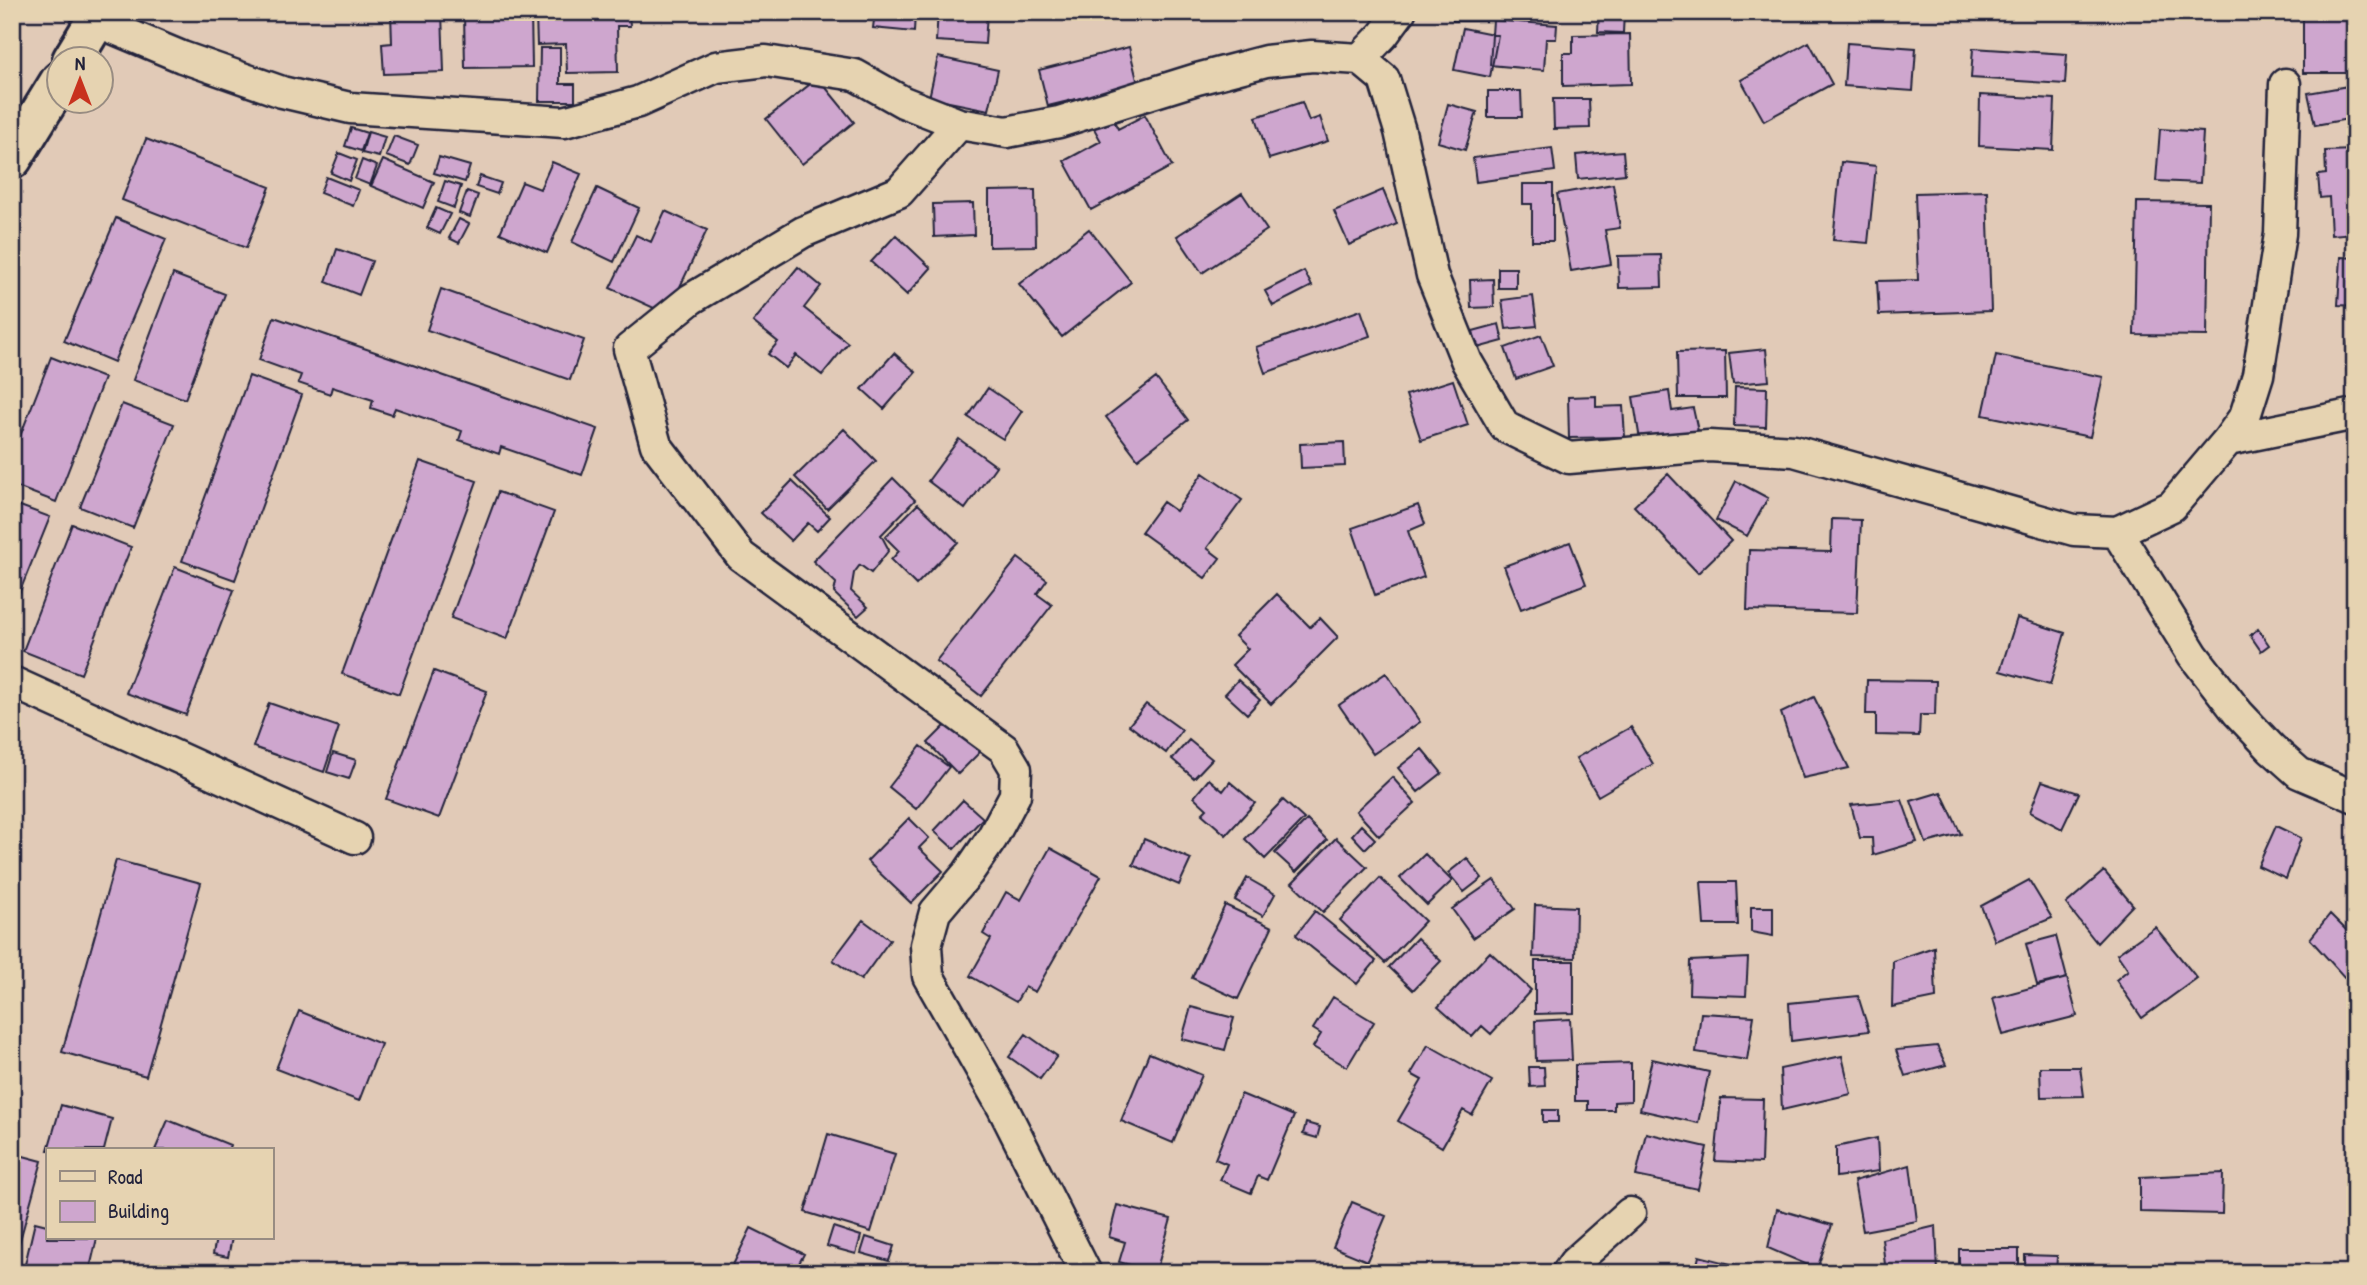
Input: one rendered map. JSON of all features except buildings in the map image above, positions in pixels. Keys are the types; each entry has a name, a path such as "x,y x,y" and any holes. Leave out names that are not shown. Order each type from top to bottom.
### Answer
{"main road":[{"path":"80,46 98,16"},
{"path":"12,159 46,104"}],"street":[{"path":"1360,59 1384,35 1400,12"},
{"path":"98,16 182,57 282,92 350,108 564,122 638,102 716,67 766,61 855,75 903,103 960,124 1007,132 1059,122 1197,79 1266,61 1312,56 1360,59 1384,79 1400,131 1432,275 1467,362 1505,427 1569,458 1709,446 1794,451 2074,530 2117,532 2172,506 2245,416 2258,375 2280,234 2285,84"},
{"path":"960,124 900,192 803,232 691,299 629,349 656,445 741,556 1004,749 1016,769 1015,795 992,838 968,873 935,912 926,945 928,976 1002,1106 1086,1273"},
{"path":"2228,440 2355,414"},
{"path":"2117,532 2193,655 2238,713 2299,773 2355,797"},
{"path":"12,682 355,838"},
{"path":"1567,1273 1574,1263 1630,1213"}]}
